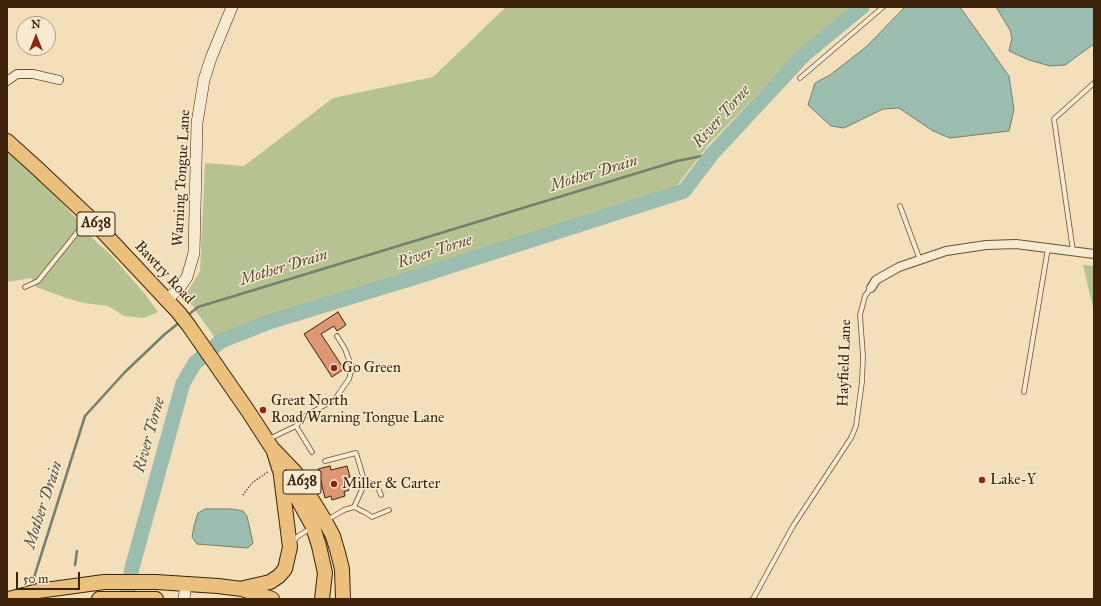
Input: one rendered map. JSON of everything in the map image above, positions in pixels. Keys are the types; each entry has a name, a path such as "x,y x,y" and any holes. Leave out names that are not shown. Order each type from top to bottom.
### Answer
{"highway":[{"name":"Bawtry Road","path":"7,141 89,217 179,313 270,444 295,472 319,524 320,546 325,574 322,599"},
{"name":"Bawtry Road","path":"270,444 279,469 296,496 319,524 333,536 342,569 343,599"},
{"path":"242,589 270,582 279,576 285,569 290,547 279,469"},
{"path":"13,598 38,591 104,582 156,582 242,589 272,599"},
{"path":"103,599 153,599"}],"street":[{"name":"Warning Tongue Lane","path":"166,300 181,286 187,277 194,253 197,123 204,80 211,58 232,7"},
{"path":"7,82 17,74 34,74 59,80"},
{"name":"Hayfield Lane","path":"871,288 876,280 899,267 946,251 986,245 1016,244 1094,254"},
{"path":"184,599 186,584"}],"lane":[{"path":"800,78 883,7"},
{"path":"1073,251 1054,119 1094,83"},
{"path":"900,206 920,260"},
{"path":"25,287 38,281 89,217"},
{"path":"1024,392 1048,248"},
{"name":"Hayfield Lane","path":"753,599 793,526 851,438 856,426 862,382 863,356 860,315 865,296 871,288"},
{"path":"270,444 296,426 304,417 335,399 349,379 352,368 345,348 337,336"},
{"path":"296,426 312,452"},
{"path":"325,461 356,453 365,483 354,507"},
{"path":"365,483 376,483 381,495"},
{"path":"290,547 296,537 344,510 354,507 372,517 389,510"}],"path":[{"path":"243,495 252,483 262,475 279,469"}],"green space":[{"path":"506,7 851,7 801,49 708,145 676,187 251,322 216,339 185,296 200,271 205,163 244,166 333,98 433,77"},
{"path":"7,151 37,177 78,220 79,225 85,234 89,235 110,254 145,294 158,312 144,318 124,316 108,306 84,303 36,287 31,278 7,282"},
{"path":"1083,265 1094,266 1094,312"}],"shaded area":[{"path":"905,7 960,7 1009,76 1014,110 1009,131 950,138 933,131 899,108 883,109 844,128 831,126 808,105 815,83 830,75 866,47"},
{"path":"996,7 1094,7 1094,44 1065,65 1050,66 1029,60 1009,51 1012,38 1010,30"},
{"path":"205,509 232,509 243,511 247,516 253,543 248,548 197,544 192,537 194,526 198,513"}],"building":[{"path":"338,312 346,325 337,331 334,326 321,334 344,369 332,377 304,334"},
{"name":"Miller & Carter","path":"330,466 331,470 347,466 350,477 346,478 349,490 344,492 345,496 332,500 331,496 325,498 318,469"}],"waterway":[{"name":"River Torne","path":"126,599 132,568 183,383 195,363 221,341 269,322 416,277 684,191 712,154 805,54 862,7"},
{"name":"Mother Drain","path":"187,316 198,307 677,161 712,154"},
{"name":"Mother Drain","path":"31,587 85,416 125,372 165,334 180,322"},
{"path":"75,565 77,551"}],"place":[{"name":"Go Green","path":"334,368"},
{"name":"Great North Road/Warning Tongue Lane","path":"263,410"},
{"name":"Lake-Y","path":"982,480"},
{"name":"Miller & Carter","path":"334,484"}]}
